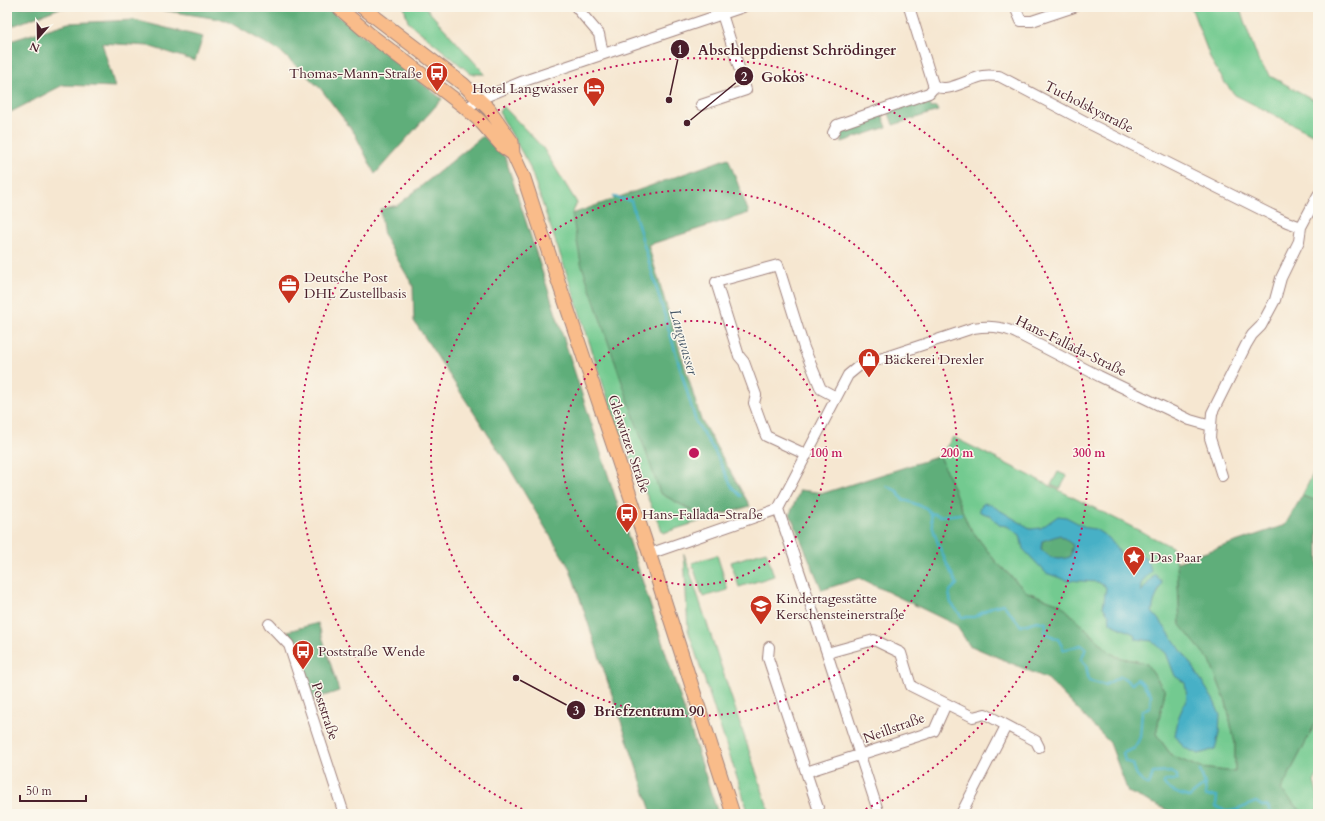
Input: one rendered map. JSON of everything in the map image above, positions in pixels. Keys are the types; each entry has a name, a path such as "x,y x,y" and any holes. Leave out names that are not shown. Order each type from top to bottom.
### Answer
{"main road":[{"name":"Gleiwitzer Straße","path":"338,7 368,33 467,108 489,130 503,147 513,154"},
{"name":"Gleiwitzer Straße","path":"362,7 480,98 497,119 512,142 513,154 529,193 649,554 733,814"}],"street":[{"path":"576,7 599,34 603,54"},
{"path":"467,108 480,98 521,82 743,7"},
{"path":"833,133 837,125 929,93 935,86 933,84 909,7"},
{"path":"1015,7 1021,21 1032,21 1074,7"},
{"path":"701,105 746,90 722,14"},
{"name":"Tucholskystraße","path":"935,86 946,88 983,76 999,76 1272,215 1301,227"},
{"path":"1222,476 1210,438 1212,413 1252,335 1261,326 1275,300 1281,278 1297,247 1301,227 1318,195"},
{"path":"807,455 766,436 754,404 756,395 744,362 740,356 716,282 778,265 797,327 820,390 836,397"},
{"name":"Hans-Fallada-Straße","path":"778,509 848,375 859,366 973,328 989,326 1012,331 1099,376 1190,420 1211,426"},
{"path":"649,554 778,509 827,653 879,814"},
{"name":"Poststraße","path":"269,624 289,645 344,814"},
{"path":"827,653 874,640 901,653 911,686 974,717 984,714 1036,742 1039,747"},
{"path":"769,647 768,658 820,814"},
{"name":"Neillstraße","path":"806,772 934,731 946,704"},
{"path":"961,814 1006,726"}],"green space":[{"path":"7,7 142,7 60,8 7,28"},
{"path":"142,7 327,7 442,99 375,174 355,134 321,89 281,52 225,20"},
{"path":"404,7 425,7 485,74 471,74 408,22"},
{"path":"1191,7 1239,7 1259,62 1270,76 1318,102 1318,137 1235,95 1225,83 1211,60"},
{"path":"134,20 203,37 195,61 148,46 102,43 115,87 63,85 7,114 7,42 68,23"},
{"path":"932,95 934,101 930,103 931,108 936,107 938,111 893,125 888,110"},
{"path":"503,106 543,148 577,203 572,214 660,493 707,519 663,533 617,427 571,286 529,165 499,112"},
{"path":"881,112 887,127 842,142 836,126"},
{"path":"483,136 505,157 718,814 652,814 570,569 504,459 414,321 413,286 384,236 380,209 398,205"},
{"path":"728,158 749,213 648,245 701,420 750,506 707,519 660,493 581,263 572,214"},
{"path":"953,437 1172,547 1177,562 1180,624 1210,661 1226,702 1235,743 1235,772 1201,768 1172,756 1156,734 1165,691 1146,663 1117,657 1060,604 1027,592 996,562 968,525 940,456"},
{"path":"940,456 968,525 996,562 1027,592 1060,604 1117,657 1146,663 1165,691 1156,734 1172,756 1201,768 1235,772 1235,743 1226,702 1210,661 1180,625 1177,562 1285,525 1302,496 1318,501 1318,718 1281,790 1304,814 1176,814 1128,792 1110,743 1048,679 969,645 956,625 859,578 822,590 790,514 800,490 824,493"},
{"path":"1318,464 1318,501 1302,496"},
{"path":"1058,472 1067,476 1060,489 1051,485"},
{"path":"1060,535 1073,545 1070,558 1057,559 1048,555 1041,549 1042,541 1050,537"},
{"path":"766,551 774,576 739,587 731,562"},
{"path":"684,554 770,814 749,814 688,630"},
{"path":"717,555 728,590 703,597 692,563"},
{"path":"318,623 339,691 312,700 288,631"},
{"path":"1318,718 1318,774 1314,782 1318,796 1318,814 1304,814 1281,790"}],"water":[{"path":"984,503 991,505 1031,529 1041,528 1058,516 1066,517 1087,528 1095,529 1109,538 1121,554 1127,554 1128,556 1142,555 1147,559 1151,572 1142,583 1141,592 1155,574 1162,583 1154,602 1152,612 1193,667 1214,701 1220,715 1219,734 1215,749 1199,754 1184,748 1175,735 1179,716 1187,698 1185,683 1175,676 1166,653 1152,641 1136,639 1134,634 1110,623 1109,615 1103,607 1106,587 1098,582 1066,580 1046,573 1023,549 1020,535 1007,526 999,525 991,516 980,512 979,508","holes":["1060,535 1073,545 1070,557 1061,559 1051,557 1041,549 1042,541"]}],"waterway":[{"name":"Langwasser","path":"614,197 631,201 696,422 715,452 732,487 741,496"},
{"name":"Langwasser","path":"887,486 897,491 902,499 926,508 931,513 941,516 961,514"},
{"name":"Langwasser","path":"931,513 931,521 936,539 957,584 949,592 951,603 962,617 974,617 992,607 1003,604 1021,626 1037,621 1046,623 1045,633 1058,639 1064,650 1081,645 1086,649 1081,659 1086,665 1089,681 1105,685 1121,676 1132,684 1137,679 1139,680 1151,694 1150,708 1142,711 1140,737 1135,748 1123,753 1125,761 1133,764 1138,777 1149,785 1153,773 1171,772 1177,775 1177,780 1167,780 1163,783 1165,786 1178,794 1189,797 1205,784"},
{"name":"Langwasser","path":"1200,771 1205,784 1206,796 1217,796 1216,806 1221,809 1231,811 1256,802 1262,806 1268,806 1272,814"}],"place":[{"name":"Thomas-Mann-Straße","path":"437,92"},
{"name":"Abschleppdienst Schrödinger","path":"669,100"},
{"name":"Hotel Langwasser","path":"594,108"},
{"name":"Gokos","path":"687,123"},
{"name":"Deutsche Post DHL Zustellbasis","path":"289,304"},
{"name":"Bäckerei Drexler","path":"869,378"},
{"name":"Hans-Fallada-Straße","path":"627,534"},
{"name":"Das Paar","path":"1134,576"},
{"name":"Kindertagesstätte Kerschensteinerstraße","path":"761,626"},
{"name":"Poststraße Wende","path":"303,670"},
{"name":"Briefzentrum 90","path":"516,678"}]}
